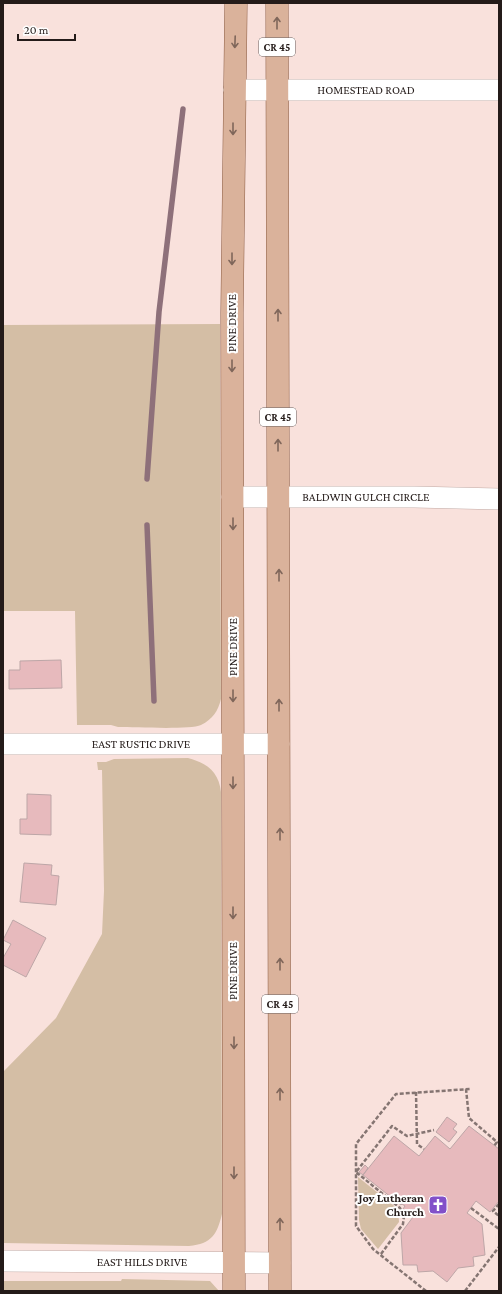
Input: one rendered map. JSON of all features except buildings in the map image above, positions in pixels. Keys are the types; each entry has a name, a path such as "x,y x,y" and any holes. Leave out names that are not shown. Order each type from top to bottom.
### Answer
{"main road":[{"name":"PINE DRIVE","path":"234,1291 232,497 234,90 236,3"},
{"name":"CR 45","path":"277,3 280,1291"}],"street":[{"name":"HOMESTEAD ROAD","path":"234,90 499,90"},
{"name":"BALDWIN GULCH CIRCLE","path":"232,497 414,497 499,499"},
{"name":"EAST RUSTIC DRIVE","path":"3,744 279,744"},
{"name":"EAST HILLS DRIVE","path":"3,1261 280,1263"}],"path":[{"path":"426,1291 367,1242 356,1226 356,1144 396,1094 468,1089 468,1118 497,1142 494,1146"},
{"path":"416,1092 417,1144 424,1149"},
{"path":"356,1172 392,1126 407,1136 434,1130"},
{"path":"356,1172 400,1208 404,1216 403,1224 381,1254"},
{"path":"499,1204 493,1211 499,1216"},
{"path":"471,1208 499,1229"},
{"path":"404,1216 408,1213"},
{"path":"496,1226 499,1222"},
{"path":"465,1291 499,1247"}],"shaded area":[{"path":"220,324 220,703 217,711 212,717 205,723 195,727 161,728 118,727 111,725 77,725 75,611 3,611 3,325"},
{"path":"188,758 195,760 211,769 218,779 221,792 222,1214 218,1227 212,1237 208,1240 197,1245 189,1246 3,1243 3,1072 56,1018 102,934 104,891 102,770 98,770 97,762 106,762 114,759"},
{"path":"358,1177 398,1209 399,1222 378,1249 361,1229 359,1220"},
{"path":"122,1279 210,1281 219,1291 3,1291 3,1281 121,1281"}],"waterway":[{"path":"147,479 159,312 183,109"},
{"path":"147,525 154,701"}],"place":[{"name":"Joy Lutheran Church","path":"438,1205"}]}
